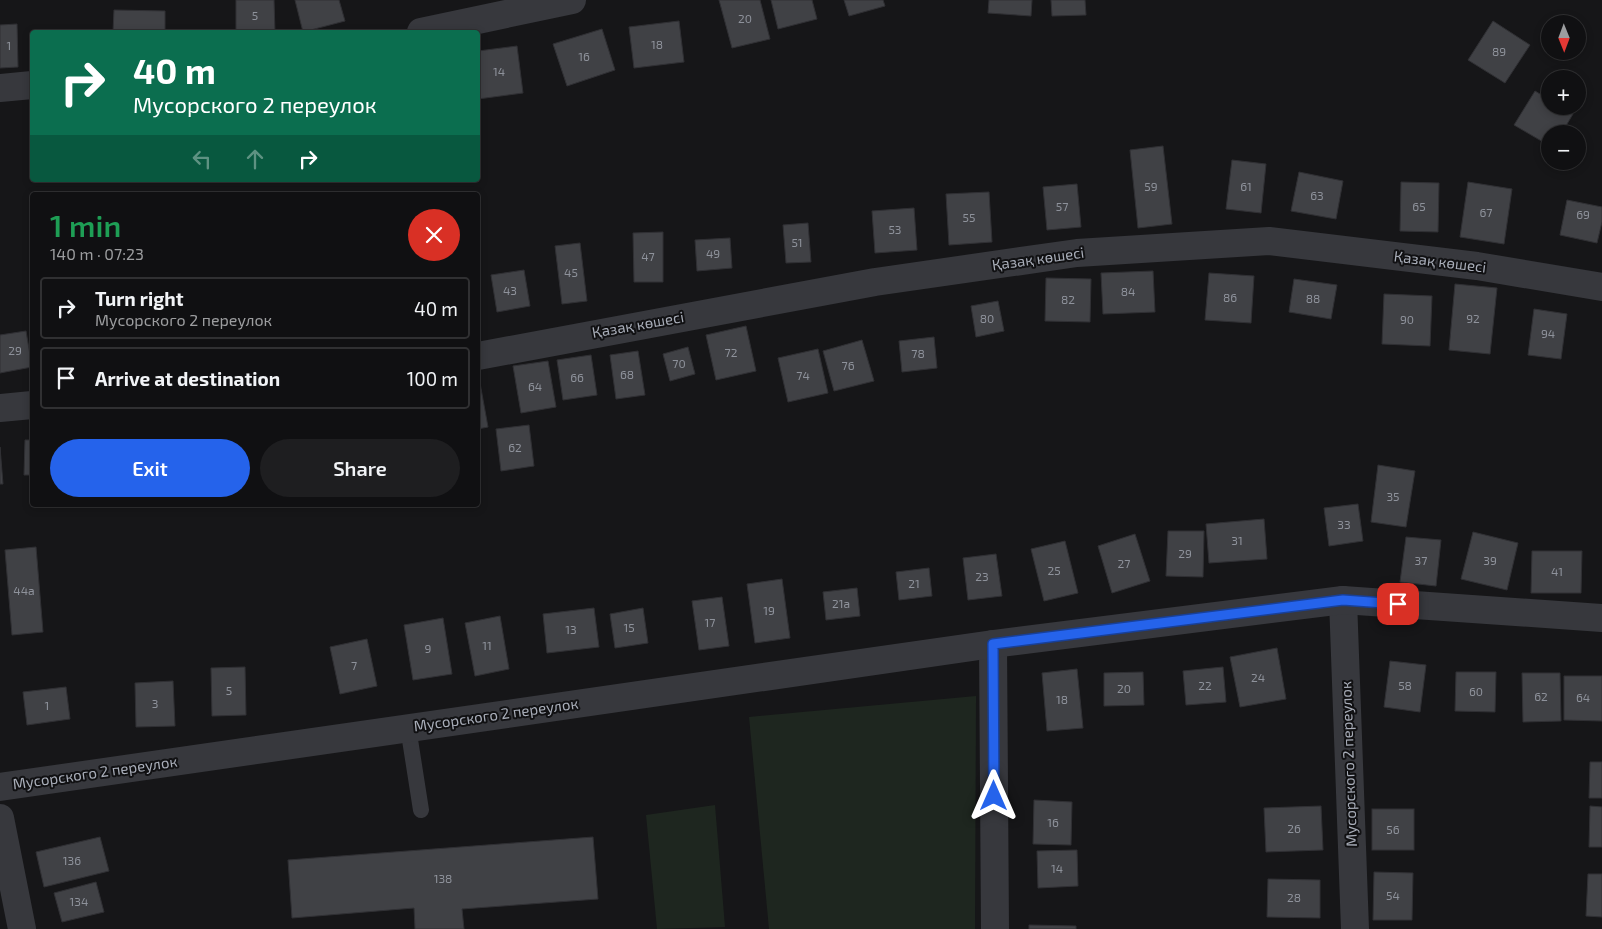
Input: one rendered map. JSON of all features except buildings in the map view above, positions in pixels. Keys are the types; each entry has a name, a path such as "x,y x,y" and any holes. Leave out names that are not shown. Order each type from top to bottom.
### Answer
{"street":[{"path":"430,30 572,0"},
{"path":"0,88 30,85"},
{"name":"Қазақ көшесі","path":"480,356 875,282 1096,252 1269,241 1477,266 1602,286"},
{"path":"0,408 30,405"},
{"name":"Мусорского 2 переулок","path":"0,788 408,727 993,644 1343,600 1602,618"},
{"name":"Мусорского 2 переулок","path":"1343,600 1354,929"},
{"path":"993,644 995,929"},
{"path":"0,818 22,929"}],"lane":[{"path":"408,727 421,810"}],"shaded area":[{"path":"976,696 975,929 769,929 749,717"},
{"path":"715,805 725,927 657,929 646,815"}],"route":[{"path":"994,796 993,644 1343,600 1398,604"}]}
